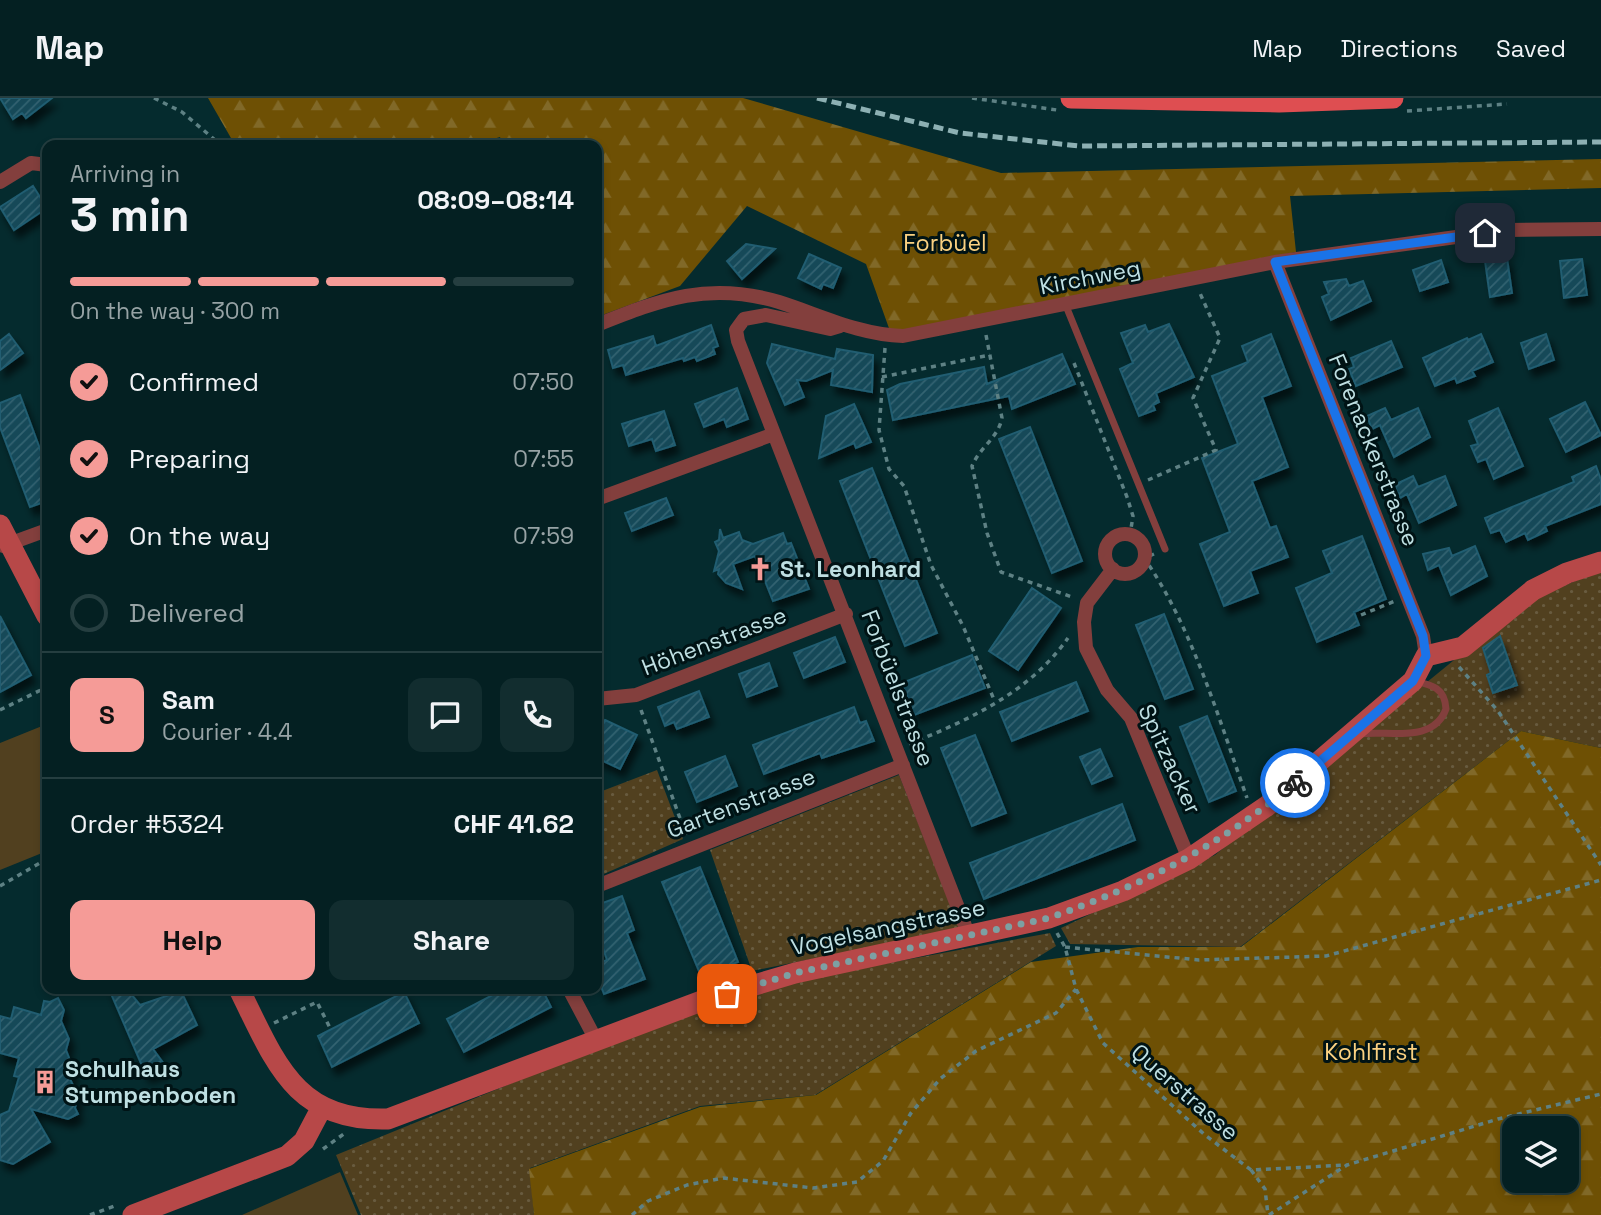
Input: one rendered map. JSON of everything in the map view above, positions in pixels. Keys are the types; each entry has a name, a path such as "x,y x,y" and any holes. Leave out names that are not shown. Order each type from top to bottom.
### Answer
{"main road":[{"path":"1071,98 1279,102 1393,98"}],"street":[{"path":"0,182 30,163 42,164"},
{"name":"Kirchweg","path":"602,323 680,295 712,290 738,292 778,302 845,325 886,335 903,336 1066,306 1275,262 1507,230 1601,229"},
{"name":"Forenackerstrasse","path":"1275,262 1423,636 1436,654"},
{"name":"Forbüelstrasse","path":"845,325 830,329 766,315 744,319 739,324 738,341 970,936"},
{"path":"602,497 774,434"},
{"path":"0,525 5,546 42,608"},
{"path":"5,546 42,532"},
{"path":"1129,535 1143,545 1144,558 1131,572 1113,569 1106,559 1107,546 1115,536 1129,535"},
{"path":"1436,654 1462,647 1533,590 1567,573 1601,562"},
{"name":"Spitzacker","path":"1113,569 1087,603 1084,622 1086,648 1107,690 1131,718 1189,859"},
{"name":"Höhenstrasse","path":"602,698 636,695 846,614"},
{"name":"Vogelsangstrasse","path":"242,994 283,1074 296,1089 322,1107 356,1119 388,1119 704,1000 795,973 1049,918 1123,891 1189,859 1267,806 1413,681 1436,654"},
{"name":"Gartenstrasse","path":"602,884 690,846 903,765"},
{"path":"572,994 596,1040"},
{"path":"133,1215 287,1156 304,1140 322,1107"}],"lane":[{"path":"1066,306 1165,549"},
{"path":"1352,735 1425,732 1439,722 1446,709 1443,694 1431,684 1413,681"}],"path":[{"path":"154,98 181,112 216,140"},
{"path":"1139,484 1216,450 1193,398 1220,338 1193,279"},
{"path":"983,322 1002,418 1000,430 977,456 972,466 987,533 1001,572 1087,603"},
{"path":"886,335 879,430 889,469 904,486 932,565 963,626 995,702"},
{"path":"883,377 990,355"},
{"path":"1072,358 1127,496 1133,516 1129,535"},
{"path":"1144,558 1155,573 1194,655 1245,794"},
{"path":"1362,615 1395,601"},
{"path":"897,749 946,729 1027,685 1054,659 1077,626 1084,622"},
{"path":"1436,654 1497,712 1601,865"},
{"path":"0,710 42,689"},
{"path":"636,695 690,846"},
{"path":"0,886 42,862"},
{"name":"Querstrasse","path":"1251,1170 1205,1135 1103,1043 1076,989 1065,947 1199,960 1326,956 1601,880"},
{"path":"632,1215 648,1200 687,1185 723,1178 813,1188 857,1182 883,1161 911,1113 940,1079 976,1051 1056,1013 1076,989"},
{"path":"260,1030 317,1002 331,1030"},
{"path":"1251,1170 1347,1165 1498,1119 1601,1094"},
{"path":"1251,1170 1265,1189 1269,1215 1347,1165"}],"shaded area":[{"path":"1601,570 1601,748 1521,731 1240,947 1070,944 1061,928 1215,855 1524,603"},
{"path":"42,726 42,853 0,870 0,743"},
{"path":"657,770 683,839 602,875 602,791"},
{"path":"899,775 960,929 752,971 710,850"},
{"path":"1050,933 1056,946 815,1095 700,1106 530,1168 534,1215 361,1215 336,1155 652,1026 792,981"},
{"path":"340,1172 358,1215 242,1215"}],"green space":[{"name":"Forbüel","path":"208,98 743,98 1001,173 1601,159 1601,188 1290,196 1296,252 929,329 890,331 866,264 747,206 680,286 602,315 602,140 501,140 500,137 490,140 232,140"},
{"name":"Kohlfirst","path":"1521,731 1601,748 1601,1215 534,1215 529,1169 700,1107 816,1095 1031,962 1138,947 1241,947"}],"building":[{"path":"0,98 52,98 26,118 22,113 13,119"},
{"path":"33,186 42,200 42,211 14,230 0,207"},
{"path":"746,244 775,249 742,279 727,261"},
{"path":"809,254 841,268 833,288 823,284 821,289 798,278"},
{"path":"1507,258 1512,293 1490,297 1485,261"},
{"path":"1582,259 1587,295 1564,298 1560,261"},
{"path":"1441,260 1448,282 1420,291 1413,270"},
{"path":"1346,279 1349,286 1363,281 1371,301 1331,320 1322,297 1329,294 1324,282"},
{"path":"1169,324 1194,377 1156,393 1159,402 1153,405 1155,410 1139,416 1120,369 1133,363 1121,333 1145,325 1148,332"},
{"path":"711,325 718,346 713,348 715,354 697,361 695,357 684,361 683,358 626,375 623,365 613,368 608,350 653,336 656,346"},
{"path":"9,334 23,353 0,370 0,341"},
{"path":"1271,334 1291,386 1262,397 1288,467 1252,481 1270,528 1276,526 1288,557 1250,571 1258,593 1224,606 1200,544 1230,532 1202,458 1238,444 1212,376 1248,362 1242,346"},
{"path":"1481,334 1493,362 1472,371 1475,376 1457,383 1455,378 1435,386 1423,358"},
{"path":"1546,334 1554,360 1529,369 1521,343"},
{"path":"1391,341 1402,367 1356,386 1349,369 1354,367 1351,358"},
{"path":"772,344 835,359 837,349 873,355 872,392 831,385 833,370 806,381 797,380 804,397 785,405 767,363"},
{"path":"1062,354 1075,384 1012,409 1009,396 893,420 887,390 900,384 984,367 987,384"},
{"path":"737,388 748,419 727,427 724,419 704,427 695,404"},
{"path":"20,395 42,454 42,503 30,507 0,427 0,403"},
{"path":"1585,402 1601,435 1566,452 1550,419"},
{"path":"854,404 871,442 856,448 854,443 819,458 826,416"},
{"path":"1385,408 1391,420 1418,408 1430,437 1394,457 1380,425 1372,429 1367,416"},
{"path":"1498,408 1523,466 1494,479 1486,459 1478,462 1471,446 1478,444 1469,421"},
{"path":"664,411 675,445 656,451 652,439 629,446 622,424"},
{"path":"1030,427 1082,561 1052,573 999,439"},
{"path":"1596,466 1601,480 1601,504 1545,526 1547,531 1528,540 1525,533 1506,542 1500,530 1491,533 1485,518 1574,482 1572,477"},
{"path":"872,468 937,633 905,646 840,481"},
{"path":"1413,476 1418,487 1445,476 1456,505 1419,523 1407,494 1400,498 1394,485"},
{"path":"666,498 673,515 632,531 625,513"},
{"name":"St. Leonhard","path":"720,529 723,538 739,532 742,540 753,544 783,533 787,544 791,543 809,589 773,601 755,556 733,564 742,589 726,583 718,574 719,569 714,571 719,551 715,542 719,540"},
{"path":"1362,536 1386,599 1354,612 1359,625 1317,642 1296,588 1332,573 1323,551"},
{"path":"1475,546 1487,576 1451,595 1439,565 1428,570 1423,554 1449,548 1452,556"},
{"path":"1032,588 1061,608 1018,670 989,651"},
{"path":"1164,614 1193,689 1165,699 1136,625"},
{"path":"0,616 31,675 0,692"},
{"path":"1500,636 1517,685 1493,693 1487,675 1491,673 1483,648"},
{"path":"835,637 845,662 804,678 794,653"},
{"path":"972,655 985,688 914,715 902,683"},
{"path":"769,663 777,686 747,697 739,674"},
{"path":"1076,682 1088,711 1012,741 1000,712"},
{"path":"699,691 709,717 677,729 674,722 665,726 658,707"},
{"path":"854,707 860,723 866,721 874,741 822,758 820,753 764,774 753,745"},
{"path":"1207,716 1236,791 1209,802 1180,727"},
{"path":"605,720 637,735 620,769 602,760 602,726"},
{"path":"975,735 1006,813 972,826 941,748"},
{"path":"1100,749 1112,776 1092,784 1080,757"},
{"path":"725,756 737,786 697,802 685,772"},
{"path":"1122,804 1135,840 984,899 970,863"},
{"path":"700,867 738,962 701,976 662,882"},
{"path":"622,896 634,930 627,933 645,979 604,994 602,962 607,960 602,946 602,903"},
{"path":"111,994 131,994 140,1005 172,994 182,994 197,1025 153,1049 167,1068 146,1075"},
{"path":"400,994 405,994 419,1023 332,1067 318,1036"},
{"path":"494,994 544,994 551,1007 464,1052 447,1019"},
{"name":"Schulhaus Stumpenboden","path":"58,998 64,1010 61,1021 69,1039 66,1050 73,1068 70,1079 78,1096 75,1108 78,1114 68,1119 31,1109 50,1142 13,1164 0,1160 0,1115 9,1111 19,1077 14,1076 19,1058 0,1053 0,1016 11,1019 14,1007 41,1015 44,1001 50,1002"}],"railway":[{"path":"817,98 960,133 1079,146 1601,142"}],"way so far":[{"path":"727,994 795,973 1049,918 1123,891 1189,859 1228,834 1295,783"}],"place":[{"name":"St. Leonhard","path":"760,569"},
{"name":"Schulhaus Stumpenboden","path":"45,1082"}],"route":[{"path":"1295,783 1413,681 1426,656 1423,636 1275,262 1485,233"}]}
